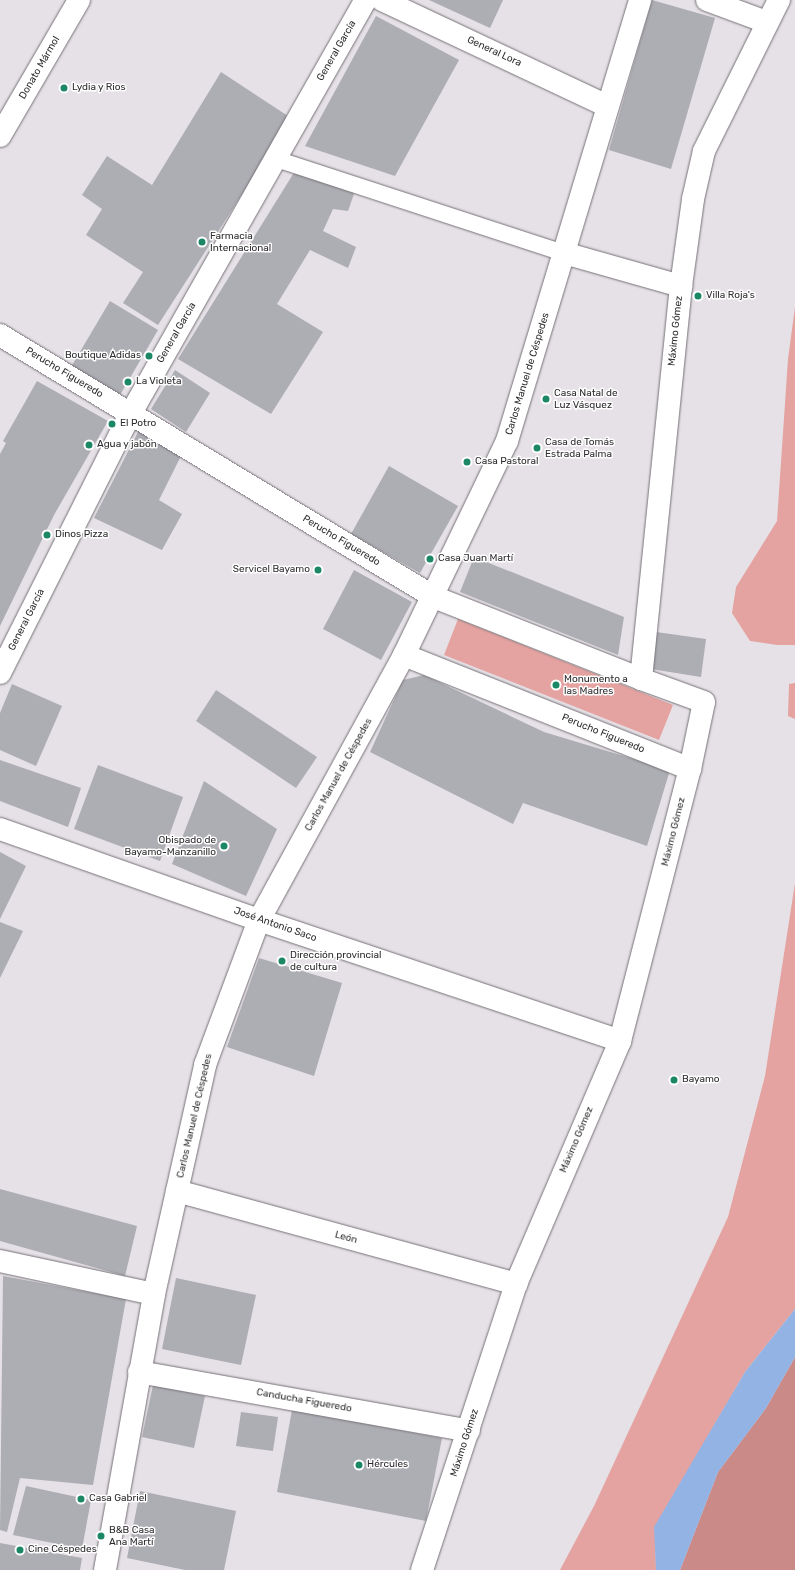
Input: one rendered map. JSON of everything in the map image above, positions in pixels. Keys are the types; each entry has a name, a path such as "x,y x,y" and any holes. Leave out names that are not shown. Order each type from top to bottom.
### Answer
{"street":[{"name":"Donato Mármol","path":"0,136 79,0"},
{"name":"General García","path":"0,673 131,413 366,0"},
{"name":"General Lora","path":"382,0 605,105"},
{"name":"Carlos Manuel de Céspedes","path":"106,1570 139,1372 154,1294 205,1065 259,920 404,655 434,597 508,440 564,253 605,105 640,0"},
{"path":"707,0 766,22"},
{"name":"Máximo Gómez","path":"641,679 680,286 704,151 766,22 779,0"},
{"path":"564,253 680,286"},
{"name":"Perucho Figueredo","path":"0,335 434,597 641,679 704,702"},
{"name":"Perucho Figueredo","path":"404,655 690,769"},
{"name":"Máximo Gómez","path":"422,1570 469,1431 516,1284 620,1041 690,769 704,702"},
{"name":"José Antonio Saco","path":"0,828 259,920 620,1041"},
{"name":"León","path":"177,1191 516,1284"},
{"path":"0,1261 154,1294"},
{"name":"Canducha Figueredo","path":"139,1372 469,1431"}],"lane":[{"path":"276,159 564,253"}],"shaded area":[{"path":"795,307 795,645 777,645 750,641 732,613 736,587 777,521 788,359"},
{"path":"458,619 673,705 659,740 444,655"},
{"path":"795,683 795,719 788,716 789,684"},
{"path":"795,883 795,1309 745,1372 655,1527 656,1570 560,1570 594,1506 728,1217 765,1076"},
{"path":"795,1357 795,1570 680,1570 718,1472 766,1408"}],"water":[{"path":"795,1309 795,1357 766,1408 718,1472 680,1570 656,1570 654,1527 745,1372"}],"building":[{"path":"429,0 503,0 490,28"},
{"path":"652,0 715,18 671,169 609,150"},
{"path":"376,16 459,60 395,176 305,146"},
{"path":"221,72 291,118 158,325 123,303 143,272 86,235 102,209 82,195 107,156 152,185"},
{"path":"295,171 355,191 348,211 333,209 323,231 356,247 348,268 310,250 277,304 323,332 271,414 178,359"},
{"path":"110,301 158,330 120,395 71,367"},
{"path":"175,370 210,393 186,432 151,409"},
{"path":"37,381 108,421 54,515 0,626 0,454 6,443 3,441"},
{"path":"139,430 181,456 159,500 182,514 162,550 94,518"},
{"path":"389,466 458,506 420,573 351,534"},
{"path":"474,557 624,617 618,655 460,592"},
{"path":"354,570 412,602 381,660 323,629"},
{"path":"656,632 706,639 701,677 651,669"},
{"path":"424,675 544,732 670,770 647,846 523,803 513,824 370,752 403,680"},
{"path":"12,684 62,706 36,766 0,750 0,713"},
{"path":"216,690 317,757 296,788 196,721"},
{"path":"0,760 81,788 68,827 0,801"},
{"path":"98,765 183,797 160,861 74,829"},
{"name":"Obispado de Bayamo-Manzanillo","path":"204,781 277,829 246,896 172,864"},
{"path":"0,852 26,866 0,919"},
{"path":"0,922 23,931 0,978"},
{"path":"259,958 342,983 314,1076 227,1047"},
{"path":"0,1189 137,1226 125,1276 0,1241"},
{"path":"3,1276 126,1299 93,1485 20,1478 7,1532 0,1530"},
{"path":"176,1278 256,1295 241,1365 162,1349"},
{"path":"153,1385 205,1396 194,1448 142,1437"},
{"name":"Hércules","path":"292,1410 442,1438 426,1521 277,1492"},
{"path":"241,1412 278,1417 273,1451 236,1446"},
{"path":"26,1486 91,1500 82,1549 13,1535"},
{"path":"140,1491 236,1511 224,1570 185,1570 127,1558"},
{"name":"Cine Céspedes","path":"0,1543 82,1558 80,1570 0,1570"}],"place":[{"name":"Lydia y Rios","path":"64,88"},
{"name":"Farmacia Internacional","path":"202,242"},
{"name":"Villa Roja's","path":"698,296"},
{"name":"Boutique Adidas","path":"149,356"},
{"name":"La Violeta","path":"128,382"},
{"name":"Casa Natal de Luz Vásquez","path":"546,399"},
{"name":"El Potro","path":"112,424"},
{"name":"Agua y jabón","path":"89,445"},
{"name":"Casa de Tomás Estrada Palma","path":"537,448"},
{"name":"Casa Pastoral","path":"467,462"},
{"name":"Dinos Pizza","path":"47,535"},
{"name":"Casa Juan Martí","path":"430,559"},
{"name":"Servicel Bayamo","path":"318,570"},
{"name":"Monumento a las Madres","path":"556,685"},
{"name":"Obispado de Bayamo-Manzanillo","path":"224,846"},
{"name":"Dirección provincial de cultura","path":"282,961"},
{"name":"Bayamo","path":"674,1080"},
{"name":"Hércules","path":"359,1465"},
{"name":"Casa Gabriel","path":"81,1499"},
{"name":"B&B Casa Ana Martí","path":"101,1536"},
{"name":"Cine Céspedes","path":"20,1550"}]}
